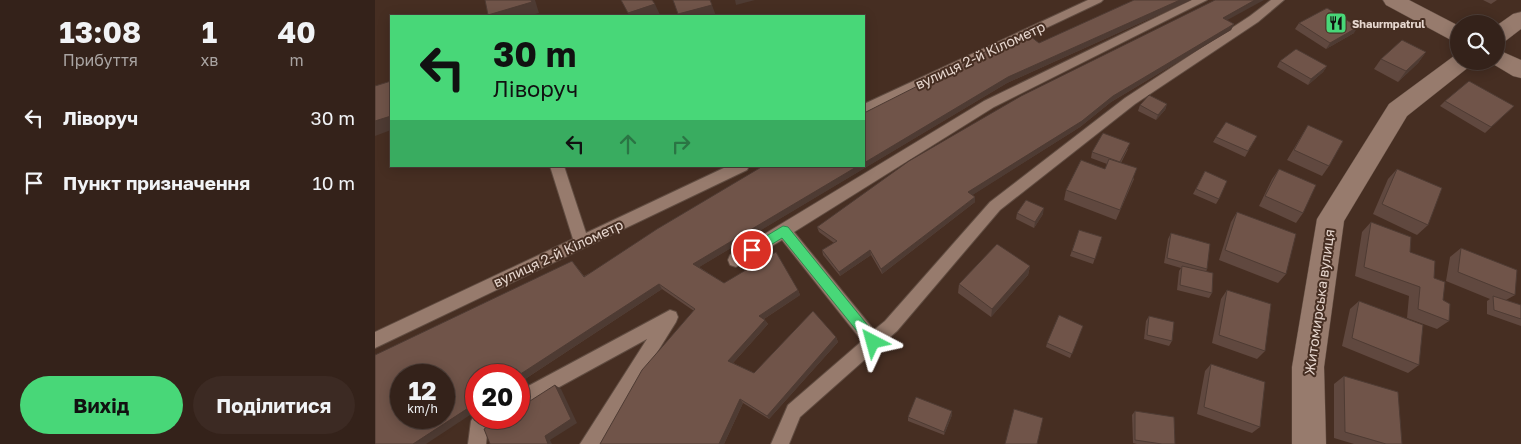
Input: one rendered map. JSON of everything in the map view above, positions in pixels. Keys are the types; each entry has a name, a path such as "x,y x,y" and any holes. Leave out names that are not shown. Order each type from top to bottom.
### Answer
{"street":[{"path":"1393,0 1450,30"},
{"path":"1505,31 1521,19"},
{"path":"1505,61 1521,70"},
{"name":"Житомирська вулиця","path":"1309,444 1308,367 1331,219 1397,110 1450,70"}],"lane":[{"name":"вулиця 2-й Кілометр","path":"865,109 1097,0"},
{"path":"737,260 989,104 1201,0"},
{"path":"780,444 794,412 891,326 995,206 1130,101 1254,19 1278,0"},
{"path":"557,167 581,241"},
{"name":"вулиця 2-й Кілометр","path":"375,340 740,167"},
{"path":"783,231 873,342"},
{"path":"530,394 670,316 589,444"},
{"path":"477,444 479,429"}],"building":[{"path":"485,0 531,0 532,2 488,15"},
{"path":"621,0 652,0 655,4 628,13"},
{"path":"673,0 710,0 712,5 678,14"},
{"path":"1134,0 1180,0 1008,77 865,162 865,112 987,51 1030,36 1039,43"},
{"path":"1215,0 1255,0 1223,18 1234,24 1113,96 1082,121 968,192 975,197 881,269 870,250 839,272 822,250 837,241 817,227 909,161 1021,96"},
{"path":"1327,8 1358,27 1330,43 1299,23"},
{"path":"1402,40 1426,52 1406,71 1381,59"},
{"path":"1296,49 1327,66 1311,79 1280,61"},
{"path":"390,81 390,116 375,121 375,86"},
{"path":"1469,81 1514,106 1491,127 1445,101"},
{"path":"1149,95 1167,104 1158,115 1140,105"},
{"path":"1226,122 1257,136 1248,151 1216,137"},
{"path":"1308,125 1343,141 1329,166 1294,150"},
{"path":"1103,133 1130,143 1120,162 1092,152"},
{"path":"1109,159 1137,168 1120,210 1066,190 1081,160 1105,169"},
{"path":"761,167 856,167 693,264 724,283 776,252 798,290 759,316 765,320 728,361 754,373 813,311 836,337 767,416 740,399 719,444 600,444 642,370 695,309 659,284 530,368 530,364 465,364 465,410 455,417 455,364 390,364 390,429 436,429 413,444 375,444 375,355 572,261 584,277 657,229"},
{"path":"1279,169 1316,185 1303,213 1265,196"},
{"path":"1397,169 1442,188 1428,225 1382,204"},
{"path":"1205,171 1227,181 1219,199 1196,189"},
{"path":"1026,200 1044,208 1035,222 1017,213"},
{"path":"1237,212 1296,234 1286,274 1225,250"},
{"path":"1371,222 1411,237 1410,252 1435,261 1434,278 1445,282 1443,300 1450,304 1449,321 1418,309 1420,287 1364,267"},
{"path":"1079,230 1102,237 1095,259 1072,251"},
{"path":"1171,233 1210,244 1207,269 1167,258"},
{"path":"997,244 1030,266 992,309 959,284"},
{"path":"1461,248 1517,270 1515,295 1458,272"},
{"path":"1182,266 1213,273 1212,293 1180,285"},
{"path":"1227,290 1271,304 1265,351 1219,335"},
{"path":"1493,296 1521,305 1521,319 1494,310"},
{"path":"1359,301 1423,325 1419,365 1352,338"},
{"path":"1059,315 1083,326 1072,354 1047,343"},
{"path":"1149,316 1174,322 1172,341 1147,335"},
{"path":"1211,364 1265,382 1260,427 1204,407"},
{"path":"1344,376 1398,392 1402,444 1386,444 1345,432"},
{"path":"555,385 571,419 545,436 548,444 490,444 484,429 530,429 530,401"},
{"path":"916,397 952,411 944,432 908,417"},
{"path":"1014,409 1043,418 1037,444 1005,444"},
{"path":"1135,411 1174,417 1175,444 1135,440"}],"place":[{"name":"Shaurmpatrul","path":"1336,23"}],"route":[{"path":"752,250 783,231 873,342"}]}
